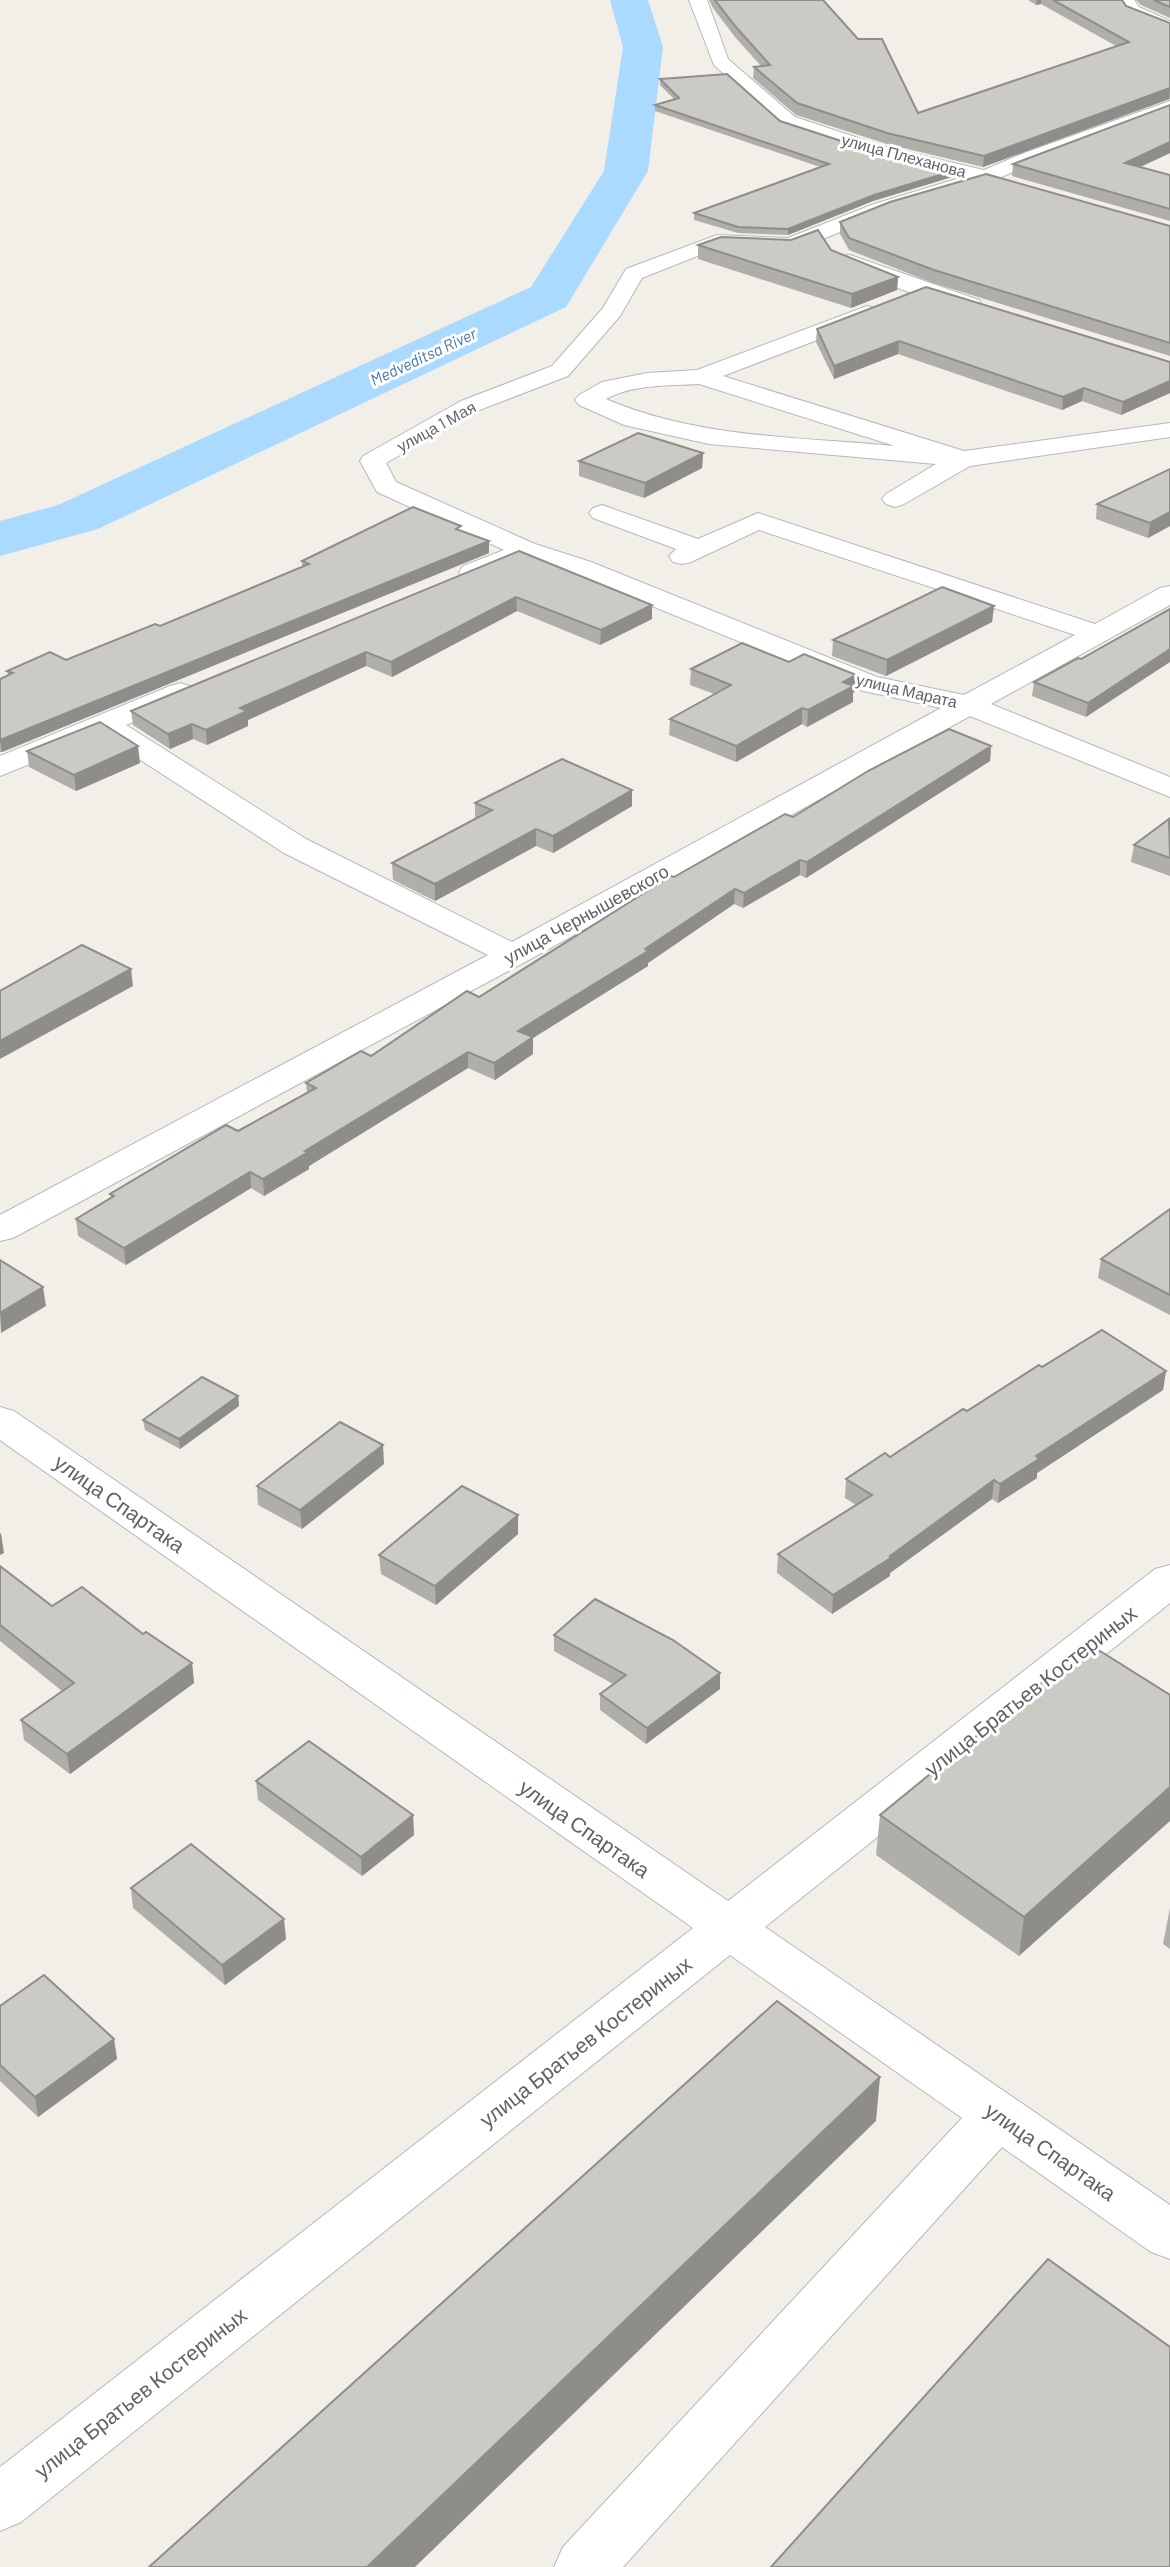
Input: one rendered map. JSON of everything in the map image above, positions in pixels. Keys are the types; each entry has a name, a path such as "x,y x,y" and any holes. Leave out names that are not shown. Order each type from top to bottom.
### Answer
{"street":[{"name":"улица Плеханова","path":"698,0 720,61 788,121 879,151 1012,185"},
{"path":"1125,0 1133,11 1170,28"},
{"name":"улица 1 Мая","path":"526,550 386,487 372,461 468,406 560,371 612,311 634,274 717,241 792,244 881,208 985,177 1031,157 1170,107"},
{"path":"825,232 839,257 989,311"},
{"path":"925,290 700,377 647,380 611,387 587,400 633,420 709,437 963,459 1170,430"},
{"path":"700,377 963,459"},
{"path":"895,499 963,459"},
{"path":"602,513 691,552 758,521 1099,634"},
{"path":"449,581 526,550"},
{"name":"улица Марата","path":"526,550 582,568 869,684 969,705 1170,788"},
{"name":"улица Чернышевского","path":"0,1230 513,954 1170,594"},
{"path":"0,767 207,681"},
{"path":"105,724 295,846 513,954"},
{"name":"улица Спартака","path":"0,1420 1170,2235"},
{"name":"улица Братьев Костериных","path":"0,2503 1170,1580"},
{"path":"584,2567 999,2114"}],"building":[{"path":"715,0 823,0 858,39 882,39 918,113 1129,42 1053,0 1122,0 1126,6 1170,23 1170,88 984,156 887,133 797,103 754,67 770,65"},
{"path":"1154,0 1170,0 1170,7"},
{"path":"727,74 780,121 872,151 953,171 874,195 788,229 738,227 694,213 829,164 655,105 679,98 660,79"},
{"path":"1170,105 1170,142 1125,163 1170,175 1170,209 1013,164"},
{"path":"986,174 1170,226 1170,343 934,270 849,238 840,222 890,202"},
{"path":"818,230 831,250 898,277 852,294 698,245 721,237 791,240"},
{"path":"926,287 1170,362 1170,381 1123,402 1084,388 1063,397 899,341 834,366 817,329"},
{"path":"638,433 703,453 645,483 579,461"},
{"path":"1170,469 1170,512 1150,523 1097,504"},
{"path":"413,507 461,526 456,529 489,541 0,740 0,679 13,673 7,671 50,652 66,660 155,624 160,626 309,564 302,561"},
{"path":"519,551 652,605 601,630 516,597 391,662 366,652 240,708 247,711 206,730 192,724 168,734 131,711"},
{"path":"942,587 994,606 887,660 833,640"},
{"path":"1170,609 1170,649 1088,703 1034,682 1078,658 1081,659"},
{"path":"742,643 789,662 804,654 856,675 843,682 854,686 808,710 802,708 736,746 670,719 731,685 691,669"},
{"path":"100,722 138,746 74,775 27,751"},
{"path":"949,729 991,746 807,862 800,860 744,893 735,889 645,949 648,951 518,1031 533,1037 494,1063 468,1052 263,1179 250,1172 124,1248 76,1219 114,1196 110,1194 226,1125 238,1131 316,1088 306,1083 361,1051 371,1056 467,991 479,997 671,876 674,877 785,814 793,817 868,771"},
{"path":"562,759 632,790 553,836 536,829 435,884 392,863 492,810 475,803"},
{"path":"1169,819 1170,858 1134,845"},
{"path":"82,945 131,969 0,1041 0,991"},
{"path":"1170,1209 1170,1295 1101,1259"},
{"path":"0,1260 43,1287 0,1313"},
{"path":"1102,1330 1166,1371 1036,1456 1039,1459 1000,1484 994,1480 890,1556 892,1557 833,1595 778,1554 872,1495 846,1479 885,1453 890,1457 963,1409 967,1411 1039,1365 1042,1367"},
{"path":"202,1377 238,1396 179,1439 143,1420"},
{"path":"340,1422 383,1445 300,1510 257,1486"},
{"path":"462,1486 518,1515 435,1586 379,1555"},
{"path":"0,1566 52,1606 82,1587 143,1634 146,1632 192,1663 67,1754 21,1720 74,1683 0,1625"},
{"path":"595,1599 673,1640 720,1673 647,1728 600,1694 626,1675 554,1635"},
{"path":"1089,1644 1170,1695 1170,1787 1024,1917 880,1815"},
{"path":"309,1741 413,1815 361,1857 256,1781"},
{"path":"191,1844 284,1919 222,1965 131,1888"},
{"path":"44,1975 114,2039 35,2097 0,2065 0,2006"},
{"path":"777,2001 880,2077 367,2567 149,2567"},
{"path":"1048,2259 1170,2347 1170,2567 771,2567"}],"waterway":[{"name":"Medveditsa River","path":"0,539 78,517 549,297 626,171 643,47 629,0"}]}
